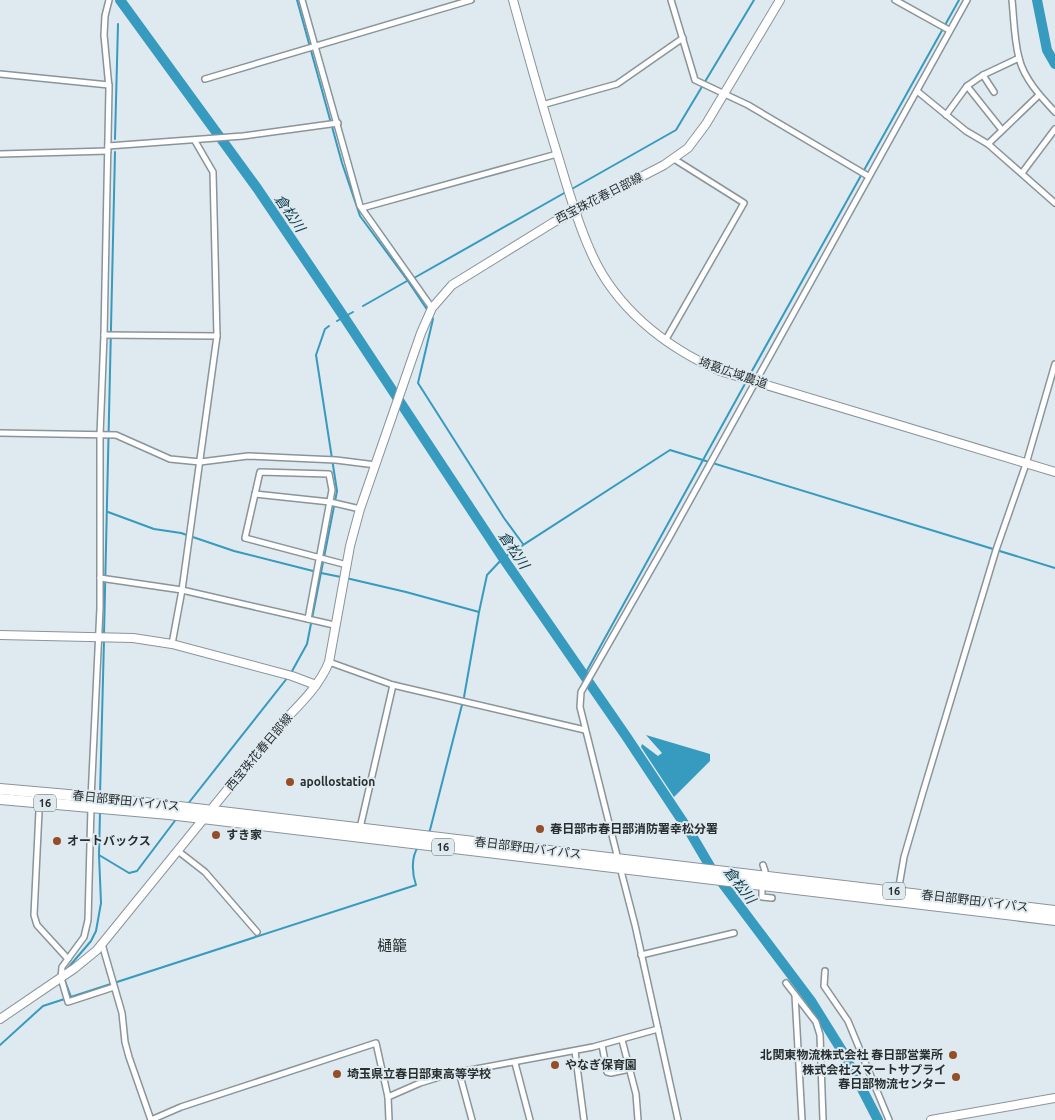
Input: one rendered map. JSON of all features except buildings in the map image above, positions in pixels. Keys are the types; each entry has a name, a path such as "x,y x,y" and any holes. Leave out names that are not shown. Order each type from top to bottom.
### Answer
{"highway":[{"name":"春日部野田バイパス","path":"0,789 91,802 360,828 1055,920"},
{"name":"春日部野田バイパス","path":"0,799 91,802"},
{"name":"春日部野田バイパス","path":"207,814 619,863"},
{"name":"春日部野田バイパス","path":"736,878 898,892 1055,912"}],"main road":[{"name":"埼葛広域農道","path":"514,0 542,105 574,210 590,251 601,272 624,304 665,341 695,360 720,371 1055,472"},
{"name":"西宝珠花春日部線","path":"0,1019 89,958 279,726 324,675 329,662 334,625 350,546 360,509 377,466 421,333 432,308 440,297 452,285 574,210 674,160 688,148 699,136 780,0"},
{"path":"0,635 133,638 172,644 292,676 316,685"},
{"path":"931,1120 1055,1098"}],"street":[{"path":"302,0 362,208 432,308"},
{"path":"204,79 471,0"},
{"path":"671,0 695,80 790,129 802,138 868,176"},
{"path":"895,0 949,30"},
{"path":"678,1120 641,955 595,763 585,730 580,707 581,692 669,538 967,0"},
{"path":"1012,0 1018,58 1023,70 1039,95 1055,112"},
{"path":"108,1 104,35 109,84 106,335 88,920 84,938 62,967 68,1002 114,987"},
{"path":"542,105 617,84 682,38"},
{"path":"946,115 967,86 982,75 1018,58"},
{"path":"0,74 109,84"},
{"path":"982,75 994,92"},
{"path":"967,86 1002,130"},
{"path":"917,90 966,131 988,144 1054,200"},
{"path":"988,144 1039,95"},
{"path":"0,154 195,141 336,123"},
{"path":"1022,173 1055,129"},
{"path":"172,644 182,590 217,336 213,172 195,141"},
{"path":"362,208 558,154"},
{"path":"665,341 744,203 674,160"},
{"path":"106,335 217,336"},
{"path":"898,892 904,857 996,552 1026,464 1055,364"},
{"path":"0,433 116,435 170,459 200,462 248,456 336,460 377,466"},
{"path":"308,619 318,572 319,557 332,490 329,474 260,472 245,538 319,557 347,565"},
{"path":"255,494 330,502 360,509"},
{"path":"100,578 182,590 334,625"},
{"path":"329,662 393,685 585,730"},
{"path":"360,828 393,685"},
{"path":"40,811 34,915 36,925 68,959"},
{"path":"178,851 205,872 257,932"},
{"path":"762,891 762,897 772,898"},
{"path":"641,955 734,933"},
{"path":"102,944 122,1013 125,1042 129,1057 151,1120 181,1106 376,1043 388,1097 389,1120"},
{"path":"825,971 824,986 848,1020 889,1120"},
{"path":"786,983 816,1022 820,1034 823,1120"},
{"path":"794,994 802,1120"},
{"path":"388,1097 430,1079 575,1051 658,1029"},
{"path":"622,1040 636,1094 638,1120"},
{"path":"602,1045 608,1072 630,1069"},
{"path":"575,1051 584,1120"},
{"path":"515,1063 530,1120"},
{"path":"459,1072 472,1120"}],"water":[{"path":"646,735 710,754 710,761 674,797 641,747 642,744 658,756 662,753"}],"waterway":[{"name":"倉松川","path":"120,0 257,188 503,558 626,736 691,834 711,868 811,1001 844,1054 878,1120"},
{"path":"297,0 342,163 360,216 428,311"},
{"path":"570,190 676,130 754,0"},
{"path":"748,378 959,0"},
{"path":"1037,0 1047,50 1055,64"},
{"path":"115,139 118,24"},
{"path":"104,635 115,152"},
{"path":"414,278 566,192"},
{"path":"363,306 407,281"},
{"name":"倉松川","path":"337,321 353,312"},
{"path":"431,315 433,319 418,383 504,518 523,544"},
{"path":"291,673 307,644 337,491 316,355 325,329 329,326"},
{"path":"584,676 746,382"},
{"path":"428,833 464,697 487,575 503,558 670,450 1055,568"},
{"path":"108,512 154,529 181,533 234,551 317,572"},
{"path":"321,573 341,577"},
{"path":"346,578 479,612"},
{"path":"100,795 104,640"},
{"path":"187,805 288,677"},
{"path":"67,969 91,941 96,931 101,903 100,812"},
{"path":"99,855 129,873 137,871 177,818"},
{"path":"0,1045 43,1006 416,885 413,866 414,856 418,847"},
{"path":"66,976 65,981 71,997"}],"place":[{"name":"apollostation","path":"290,782"},
{"name":"春日部市春日部消防署幸松分署","path":"540,829"},
{"name":"すき家","path":"216,835"},
{"name":"オートバックス","path":"57,841"},
{"name":"北関東物流株式会社 春日部営業所","path":"953,1055"},
{"name":"やなぎ保育園","path":"555,1065"},
{"name":"埼玉県立春日部東高等学校","path":"337,1074"},
{"name":"株式会社スマートサプライ 春日部物流センター","path":"956,1077"}],"district":[{"name":"樋籠","path":"392,946"}]}
